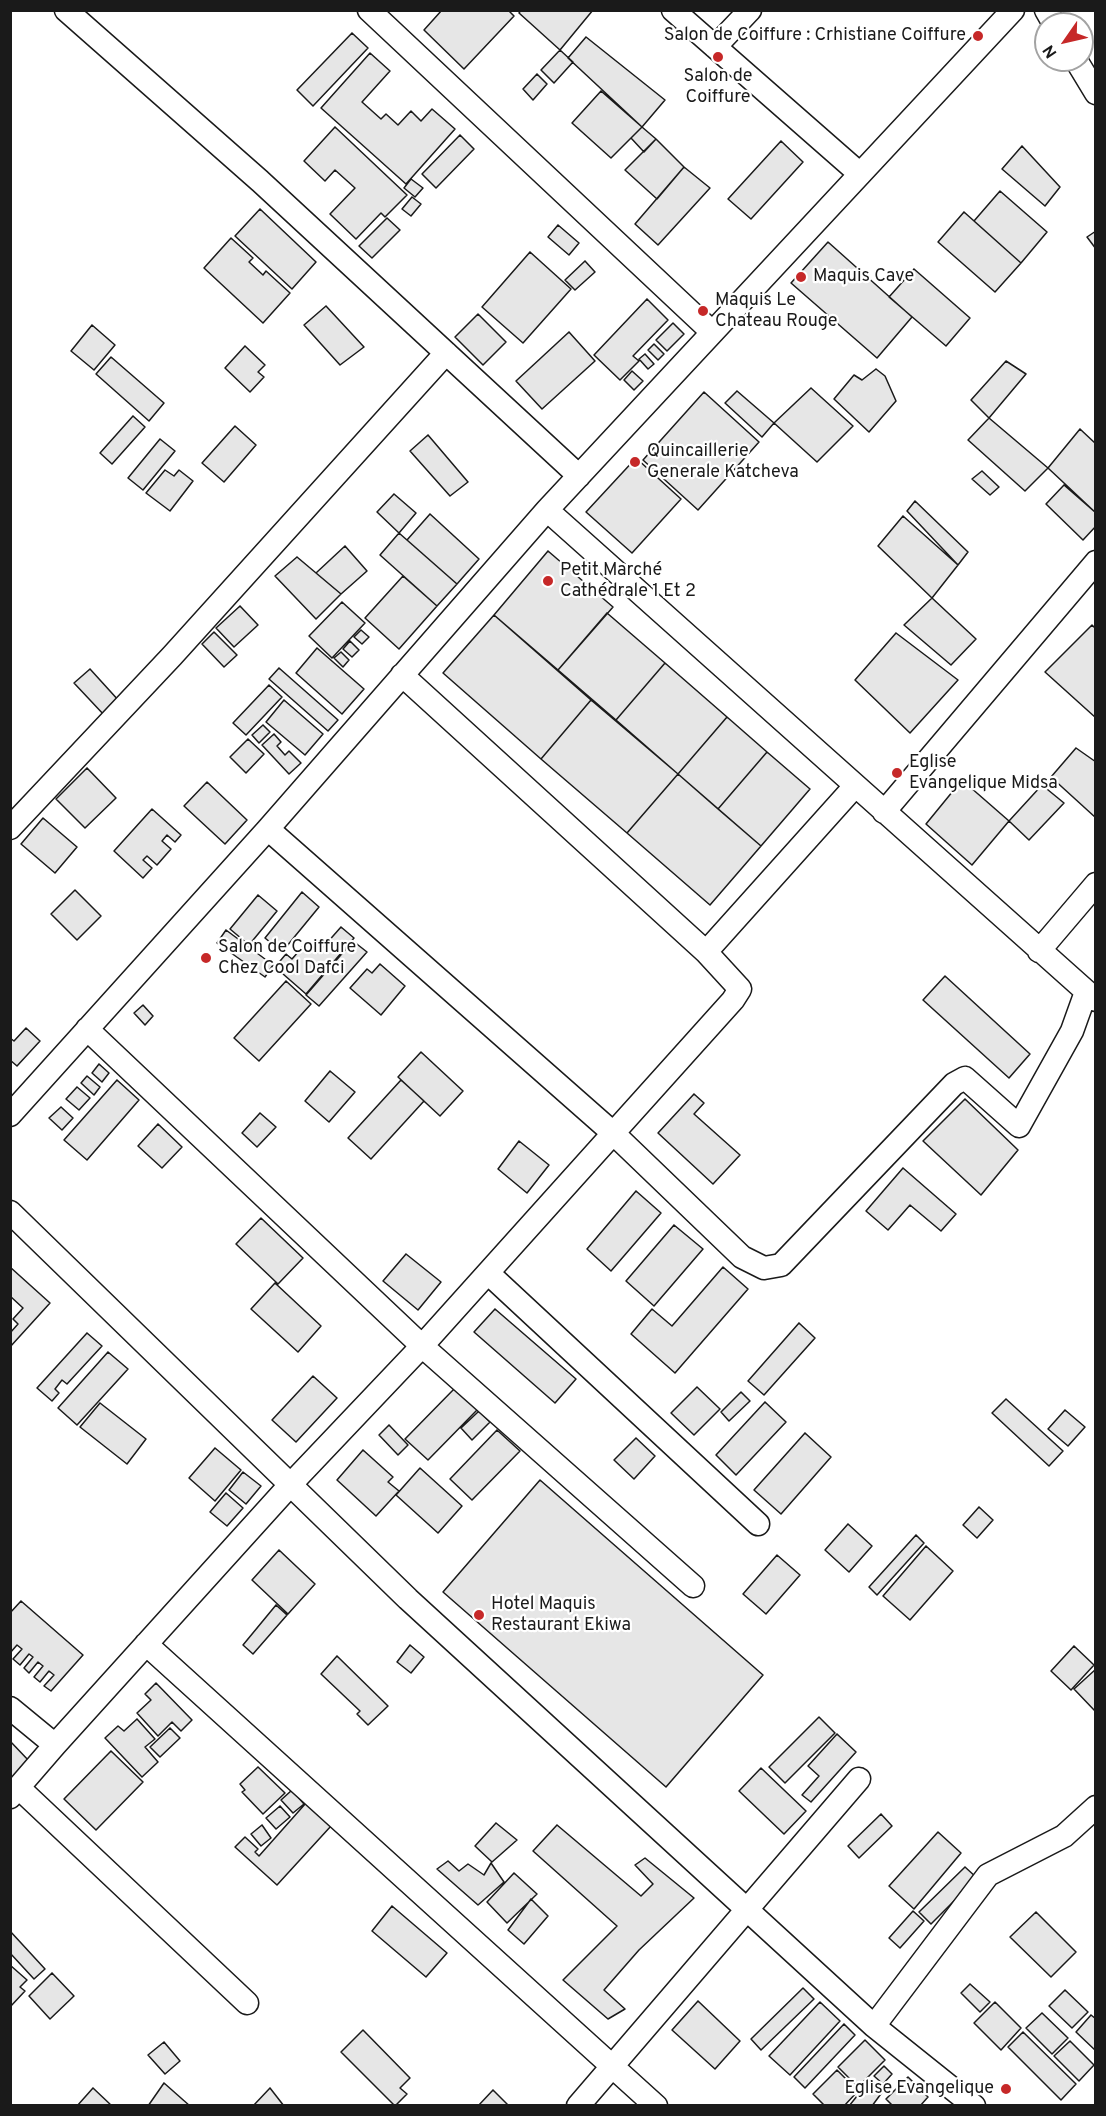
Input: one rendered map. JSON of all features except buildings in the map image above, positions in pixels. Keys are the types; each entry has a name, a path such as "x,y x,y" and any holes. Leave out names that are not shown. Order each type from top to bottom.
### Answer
{"street":[{"path":"66,10 260,181 579,476"},
{"path":"369,10 712,332"},
{"path":"673,10 860,174"},
{"path":"715,47 750,10"},
{"path":"10,1115 268,829 547,510 1013,10"},
{"path":"1083,72 1095,93"},
{"path":"10,828 172,657 446,353"},
{"path":"268,829 613,1133 742,1257 764,1268 781,1265 954,1084 965,1078 1019,1126 1091,996 547,510"},
{"path":"884,812 1095,562"},
{"path":"247,2003 15,1793 55,1744 291,1484 422,1346 733,1000 740,989 706,952 402,675"},
{"path":"706,952 855,786"},
{"path":"1039,951 1095,884"},
{"path":"87,1029 422,1346 693,1586"},
{"path":"10,1212 408,1599 874,2026 974,2106"},
{"path":"488,1273 758,1524"},
{"path":"146,1644 656,2106"},
{"path":"10,1708 55,1744"},
{"path":"578,2106 860,1779"},
{"path":"874,2026 988,1875 1064,1836 1095,1807"}],"place":[{"name":"Salon de Coiffure : Crhistiane Coiffure","path":"978,36"},
{"name":"Salon de Coiffure","path":"718,57"},
{"name":"Maquis Cave","path":"801,277"},
{"name":"Maquis Le Chateau Rouge","path":"703,311"},
{"name":"Quincaillerie Generale Katcheva","path":"635,462"},
{"name":"Petit Marché Cathédrale 1 Et 2","path":"548,581"},
{"name":"Eglise Evangelique Midsa","path":"897,773"},
{"name":"Salon de Coiffure Chez Cool Dafci","path":"206,958"},
{"name":"Hotel Maquis Restaurant Ekiwa","path":"479,1615"},
{"name":"Eglise Evangelique","path":"1006,2089"}]}
